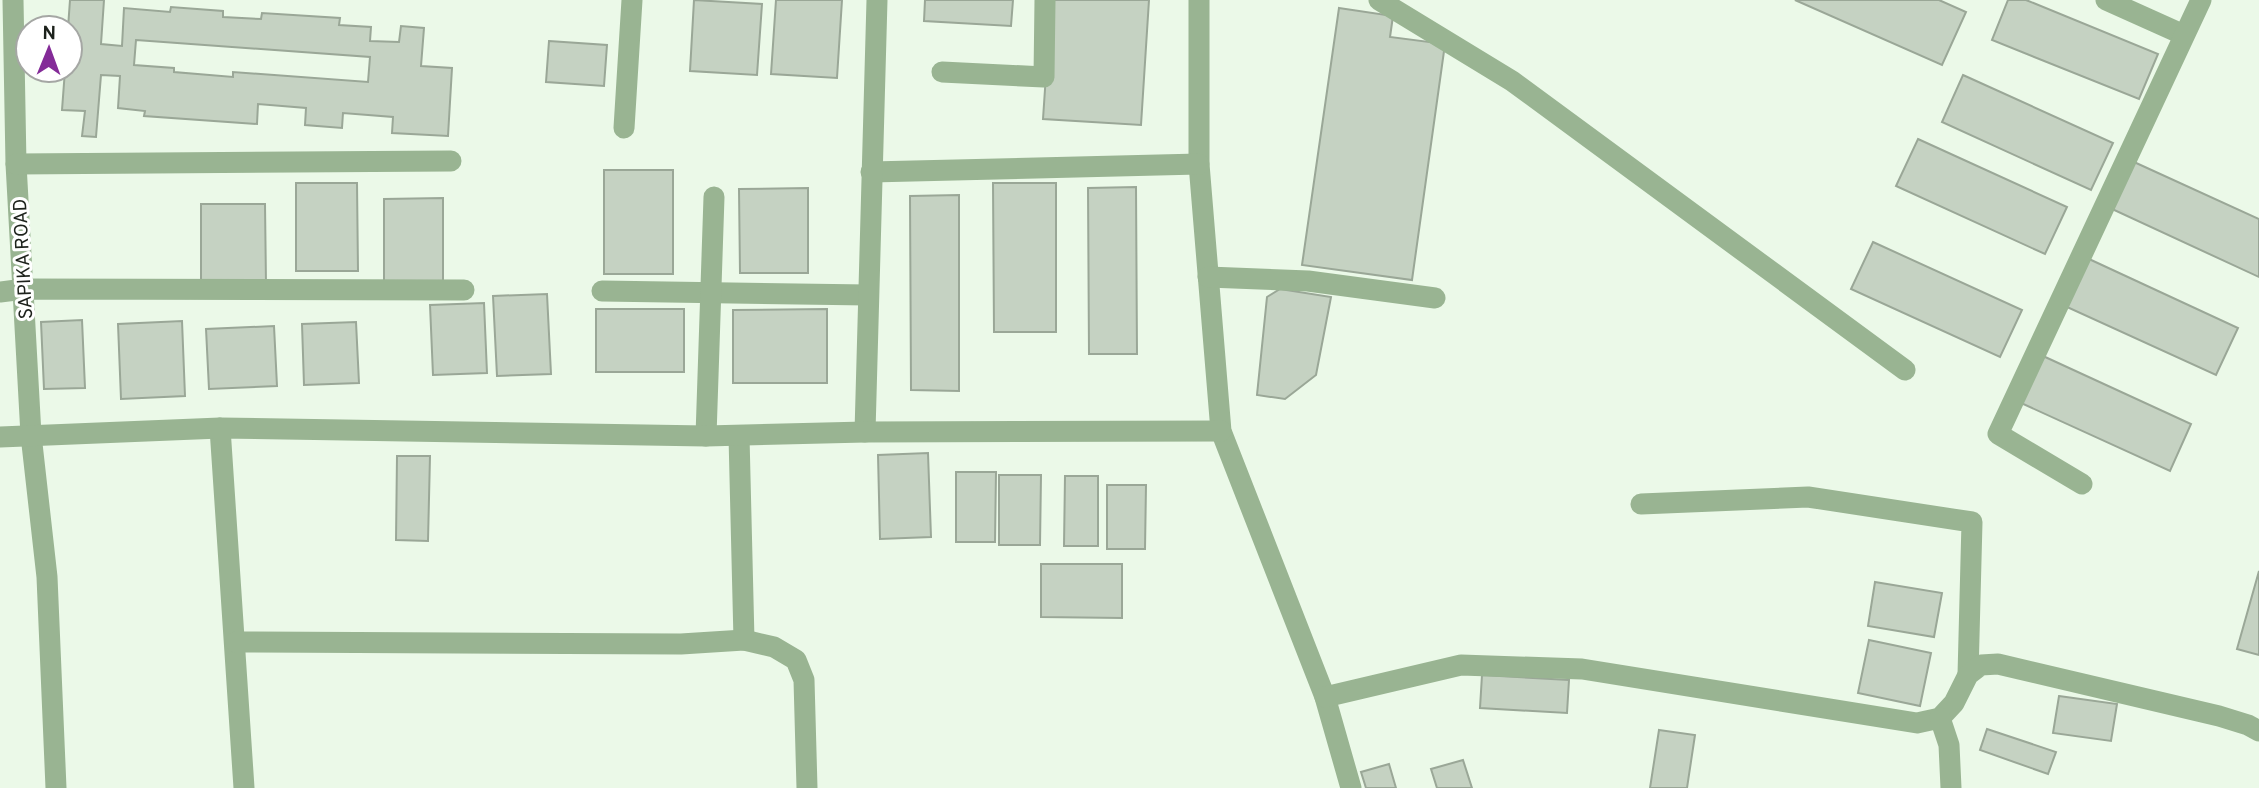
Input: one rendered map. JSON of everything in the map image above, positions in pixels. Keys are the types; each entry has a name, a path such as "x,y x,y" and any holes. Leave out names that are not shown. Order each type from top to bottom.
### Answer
{"street":[{"name":"SAPIKA ROAD","path":"13,0 16,164 31,435 47,577 56,788"},
{"path":"624,128 632,0"},
{"path":"865,432 877,0"},
{"path":"942,72 1044,77 1045,0"},
{"path":"1199,0 1199,164 1221,431 1325,697 1347,787"},
{"path":"1379,0 1512,81 1905,370"},
{"path":"2106,0 2184,35"},
{"path":"2082,484 1998,434 2201,0"},
{"path":"16,164 451,161"},
{"path":"871,172 1199,164"},
{"path":"706,436 714,197"},
{"path":"1209,277 1308,281 1435,299"},
{"path":"0,292 24,289 464,290"},
{"path":"603,291 868,295"},
{"path":"0,436 220,428 706,436 865,432 1221,431"},
{"path":"220,428 244,788"},
{"path":"739,436 744,640"},
{"path":"1325,697 1461,665 1582,669 1917,723 1940,718 1954,703 1968,675 1972,522 1808,497 1641,504"},
{"path":"236,642 681,644 744,640 774,647 796,660 804,680 807,788"},
{"path":"1968,675 1981,666 1998,664 2219,716 2259,731"},
{"path":"1940,718 1949,745 1951,788"}],"building":[{"path":"70,0 104,0 101,44 122,46 124,8 170,12 171,7 223,11 223,17 261,19 262,13 340,18 339,25 371,27 370,41 399,42 401,26 424,28 421,66 452,68 448,136 392,133 393,117 343,113 342,128 305,125 306,108 258,104 257,124 144,116 145,111 118,108 120,76 101,75 96,137 82,136 85,111 62,110 64,84 84,84 84,14 69,14","holes":["136,40 370,57 368,82 233,72 233,77 174,72 174,68 134,65"]},
{"path":"694,0 762,4 757,75 690,71"},
{"path":"776,0 842,0 837,78 771,74"},
{"path":"925,0 1013,0 1011,26 924,21"},
{"path":"1051,0 1149,0 1141,125 1043,119"},
{"path":"1795,0 1939,0 1966,12 1942,65"},
{"path":"2008,0 2026,0 2158,54 2139,99 1992,40"},
{"path":"1339,8 1393,16 1390,37 1445,44 1412,280 1302,265"},
{"path":"549,41 607,45 604,86 546,82"},
{"path":"1963,75 2113,143 2091,190 1942,122"},
{"path":"1918,139 2067,207 2045,254 1896,186"},
{"path":"2134,162 2259,219 2259,277 2112,209"},
{"path":"604,170 673,170 673,274 604,274"},
{"path":"296,183 357,183 358,271 296,271"},
{"path":"993,183 1056,183 1056,332 994,332"},
{"path":"1136,187 1137,354 1089,354 1088,188"},
{"path":"808,188 808,273 740,273 739,189"},
{"path":"959,195 959,391 911,390 910,196"},
{"path":"443,198 443,283 384,283 384,199"},
{"path":"201,204 265,204 266,284 201,285"},
{"path":"1873,242 2022,310 2000,357 1851,289"},
{"path":"2089,259 2238,328 2216,375 2067,307"},
{"path":"1280,289 1331,297 1316,375 1285,399 1257,395 1267,297"},
{"path":"547,294 551,374 497,376 493,296"},
{"path":"484,303 487,373 433,375 430,305"},
{"path":"596,309 684,309 684,372 596,372"},
{"path":"827,309 827,383 733,383 733,310"},
{"path":"82,320 85,388 44,389 41,322"},
{"path":"182,321 185,396 121,399 118,324"},
{"path":"356,322 359,383 304,385 302,324"},
{"path":"274,326 277,386 209,389 206,329"},
{"path":"2043,356 2191,424 2170,471 2021,403"},
{"path":"928,453 931,537 880,539 878,455"},
{"path":"397,456 430,456 428,541 396,540"},
{"path":"956,472 996,472 995,542 956,542"},
{"path":"999,475 1041,475 1040,545 999,545"},
{"path":"1065,476 1098,476 1098,546 1064,546"},
{"path":"1107,485 1146,485 1145,549 1107,549"},
{"path":"1041,564 1122,564 1122,618 1041,617"},
{"path":"2259,571 2259,655 2237,649"},
{"path":"1875,582 1942,593 1934,637 1868,626"},
{"path":"1869,640 1931,653 1920,706 1858,693"},
{"path":"1482,675 1569,680 1567,713 1480,708"},
{"path":"2059,696 2117,704 2111,741 2053,733"},
{"path":"1987,729 2056,752 2048,774 1980,750"},
{"path":"1659,730 1695,735 1687,788 1650,788"},
{"path":"1463,760 1472,788 1437,788 1431,769"},
{"path":"1389,764 1396,788 1366,788 1361,772"}]}
